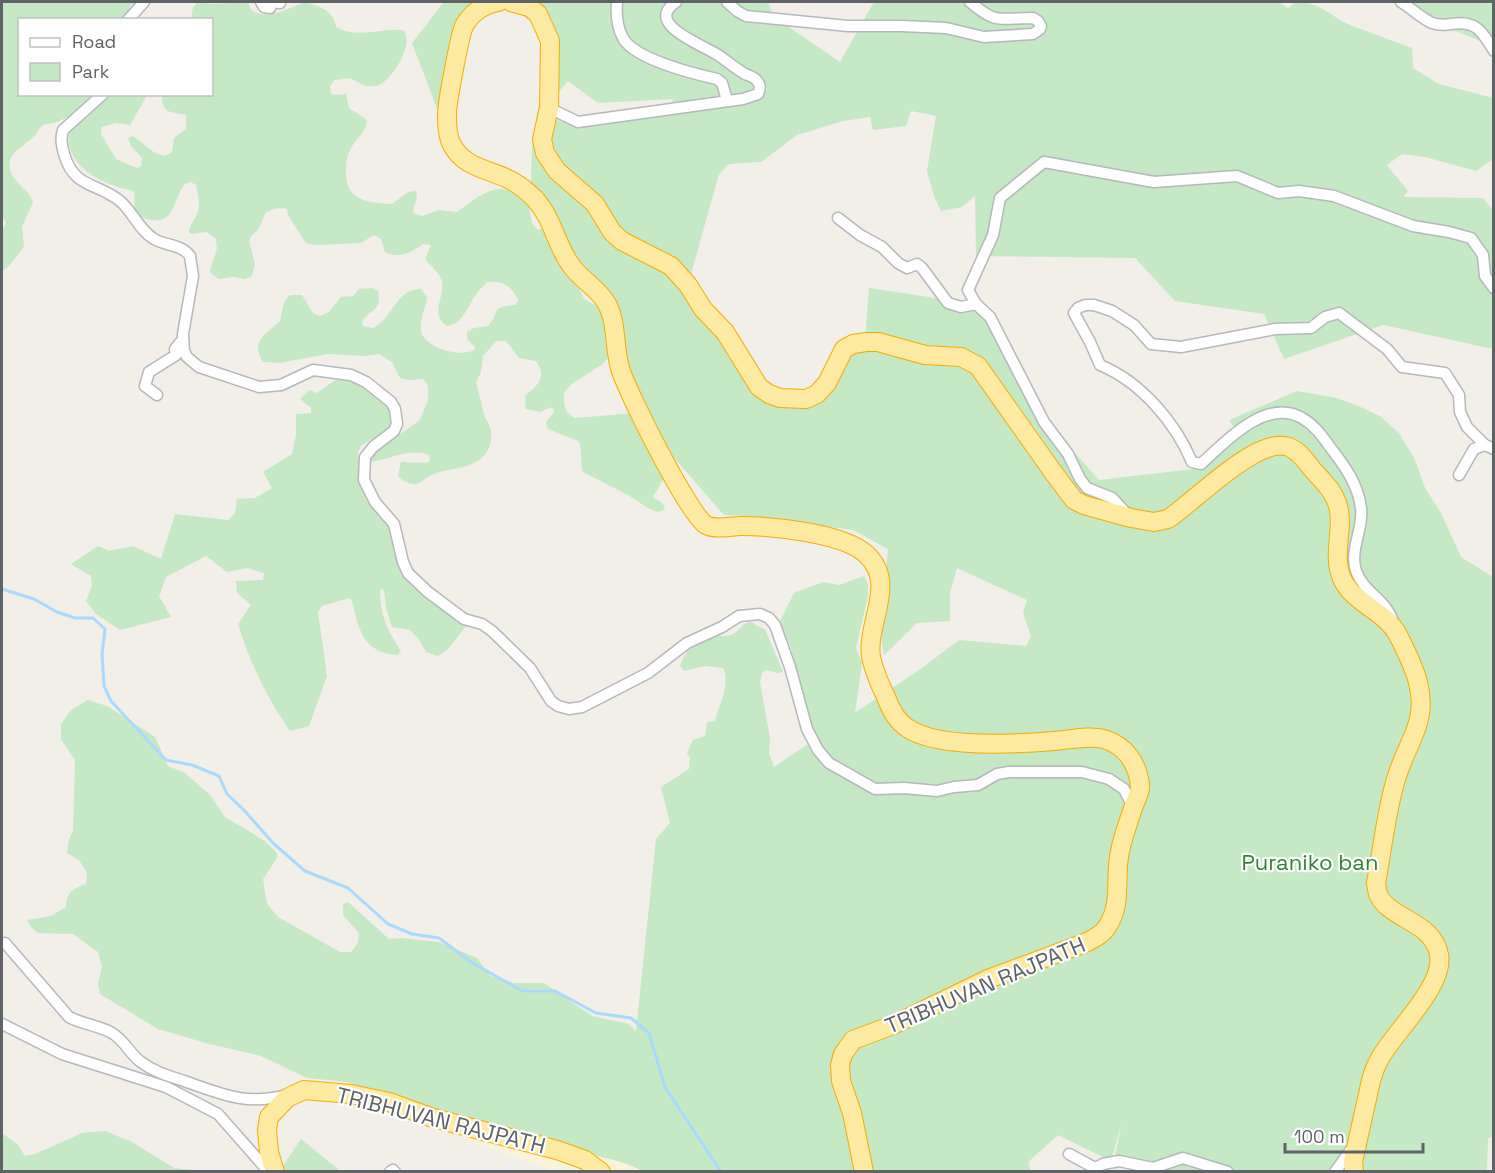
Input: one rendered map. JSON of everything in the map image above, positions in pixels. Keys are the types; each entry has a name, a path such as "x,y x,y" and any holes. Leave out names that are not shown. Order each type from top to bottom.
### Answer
{"highway":[{"name":"TRIBHUVAN RAJPATH","path":"498,2 482,7 464,26 446,115 450,142 463,160 510,179 534,198 551,222 563,253 574,270 599,293 608,305 625,385 685,497 700,519 705,525 712,527 752,526 824,536 863,551 873,562 881,585 872,634 871,656 892,711 904,726 943,742 1051,742 1089,738 1103,739 1116,744 1128,755 1136,768 1140,790 1119,856 1118,896 1106,930 1085,943 988,979 892,1025 854,1040 843,1054 840,1065 841,1081 852,1113 864,1172"},
{"path":"511,2 529,8 538,14 550,41 549,108 542,139 545,153 557,171 595,204 612,232 622,241 671,266 688,285 703,309 725,332 759,387 769,394 780,398 806,399 817,394 827,383 844,349 854,344 879,342 925,356 961,357 978,366 1074,500 1084,505 1154,522 1168,519 1247,457 1266,447 1279,446 1289,447 1299,453 1331,490 1338,505 1340,519 1338,568 1350,592 1394,628 1416,670 1420,688 1421,702 1417,726 1397,775 1390,803 1376,883 1378,895 1386,905 1428,933 1440,955 1434,982 1386,1047 1373,1072 1353,1161 1354,1172"},
{"name":"TRIBHUVAN RAJPATH","path":"296,1092 304,1090 333,1092 389,1102 433,1119 571,1155 585,1160 601,1172"},
{"path":"275,1172 269,1152 267,1130 269,1117 282,1102 296,1092"}],"street":[{"path":"130,18 144,2"},
{"path":"261,2 270,8 273,2 280,3"},
{"path":"617,2 616,21 624,41 669,67 717,79 722,83 727,100"},
{"path":"549,108 578,122 758,94 759,85 756,79 679,33 669,24 666,10 676,2"},
{"path":"727,2 746,16 810,24 946,28 984,37 1033,34 1040,29 1038,21 1033,18 997,20 986,16 970,2"},
{"path":"1401,2 1434,24 1464,22 1474,26 1484,34 1494,51"},
{"path":"101,96 63,130 62,145 69,169 78,178 120,201 153,238 180,248 190,256 193,276 183,339 185,354 199,367 259,387 281,385 305,372 317,370 356,377 391,402 395,409 397,424 394,431 373,447 365,458 364,480 375,502 394,524 408,573 428,592 464,619 482,624 492,631 530,668 552,701 558,706 569,710 582,707 648,673 687,643 722,627 739,616 760,614 769,618 776,625 807,729 818,750 829,763 875,789 904,788 937,791 978,785 997,774 1009,772 1082,772 1109,779 1124,789 1134,807"},
{"path":"1131,518 1112,498 1087,488 1080,479 1068,454 1044,422 990,317 976,304 968,290 993,235 1000,198 1044,162 1154,182 1237,176 1278,193 1299,191 1334,196 1413,226 1471,238 1483,255 1485,276 1494,288"},
{"path":"838,218 860,235 882,247 898,263 907,268 917,264 948,303 961,306 976,304"},
{"path":"1394,628 1385,606 1363,586 1355,570 1354,557 1361,508 1352,477 1319,431 1302,418 1290,414 1276,414 1251,421 1201,464 1192,462 1184,442 1154,405 1119,373 1100,365 1074,313 1085,305 1094,305 1112,311 1134,325 1151,344 1181,347 1275,329 1311,328 1325,317 1339,313 1387,350 1402,367 1445,373 1459,395 1460,412 1467,427 1489,447"},
{"path":"157,395 146,386 149,372 176,356 175,349 183,339"},
{"path":"1459,475 1474,449 1489,447"},
{"path":"5,943 69,1017 110,1032 143,1064 218,1114 269,1172"},
{"path":"2,1024 62,1054 227,1097 259,1100 296,1092"},
{"path":"1335,1172 1357,1142"},
{"path":"1069,1154 1095,1168 1112,1161 1119,1161 1153,1168 1183,1158 1228,1172"},
{"path":"390,1172 393,1170 395,1172"}],"green space":[{"path":"2,2 136,2 131,5 124,18 18,18 18,96 96,96 69,116 42,126 13,154 10,163 12,174 33,202 22,227 24,247 2,271 2,228 5,227 6,222 2,217"},
{"name":"Puraniko ban","path":"198,2 213,4 248,2 251,10 272,14 306,2 326,10 335,21 336,27 344,30 360,33 403,30 406,35 405,51 392,74 381,84 366,86 352,79 346,79 334,80 330,86 331,94 346,94 349,108 367,120 365,128 353,144 348,156 346,171 349,189 367,201 392,204 408,192 416,191 413,213 422,216 439,210 457,212 489,191 503,189 518,195 529,206 532,223 538,230 543,228 558,252 558,262 575,280 584,299 595,305 606,317 608,358 564,393 567,411 576,418 647,412 597,285 574,253 547,200 531,182 532,145 545,54 540,25 508,9 500,8 487,10 478,18 465,48 448,137 412,43 444,2 768,2 774,17 840,62 874,2 1279,2 1288,8 1295,2 1312,4 1350,25 1412,48 1413,68 1439,84 1493,98 1493,159 1476,171 1425,157 1402,154 1387,165 1408,191 1403,197 1483,198 1493,211 1493,349 1383,325 1284,359 1264,314 1175,301 1135,258 976,256 975,196 962,207 941,211 927,171 936,116 911,111 906,126 873,130 870,117 843,121 797,135 761,162 729,164 719,174 688,285 759,387 806,399 844,349 865,342 869,288 976,304 1041,415 1099,480 1202,468 1239,436 1229,420 1297,391 1337,398 1363,408 1381,417 1399,433 1415,460 1425,488 1441,513 1461,557 1493,577 1494,1135 1488,1139 1487,1171 1141,1171 1114,1161 1122,1122 1111,1161 1058,1135 1028,1162 1031,1171 643,1171 624,1163 485,1126 346,1082 307,1078 261,1056 158,1029 100,994 98,984 102,967 98,952 73,934 38,933 27,920 51,916 66,907 71,892 86,884 87,873 79,860 67,853 73,831 75,760 61,739 61,724 71,710 88,700 107,706 155,737 168,766 185,773 211,796 225,817 265,841 277,853 277,858 263,879 267,904 278,917 340,952 351,952 358,943 359,933 343,915 343,904 348,902 389,939 439,942 477,958 490,976 514,983 544,983 592,1016 629,1024 636,1031 656,839 670,823 661,787 689,769 690,758 687,753 693,740 705,736 707,722 715,721 725,687 723,668 705,666 684,671 680,666 685,655 696,643 716,636 731,635 749,622 765,629 783,672 766,670 762,673 760,682 770,738 769,753 774,767 817,738 805,707 790,645 779,623 794,593 823,582 839,585 864,576 868,584 868,596 856,648 862,663 855,713 959,640 1026,646 1031,636 1023,613 1027,600 957,568 950,593 950,621 917,623 884,655 881,635 888,549 853,530 749,516 724,515 675,459 653,497 663,504 665,510 657,512 648,508 583,472 581,448 578,441 548,429 546,422 554,412 552,407 540,412 526,409 525,396 540,381 541,372 536,361 519,358 506,341 496,341 483,356 481,372 476,382 491,434 488,450 482,457 467,466 439,472 415,484 406,482 398,476 401,462 426,463 430,461 429,455 415,452 369,462 368,457 420,420 428,400 428,386 423,379 400,378 392,362 379,354 364,356 328,354 279,363 263,362 258,349 261,338 280,321 284,302 290,295 302,295 313,313 320,316 329,312 341,297 353,296 359,289 372,288 378,291 377,306 362,321 363,326 373,328 380,324 405,294 421,289 427,297 421,323 424,337 436,347 462,353 475,349 467,339 467,332 474,328 488,326 498,309 515,305 519,300 506,285 488,282 477,293 462,318 447,326 438,311 442,288 441,278 425,259 431,245 423,244 409,252 396,255 385,252 381,239 374,235 361,243 316,245 306,243 288,215 287,209 282,208 266,212 258,230 251,236 249,241 255,264 252,276 245,279 233,277 219,279 210,270 217,249 216,239 207,232 191,234 189,232 199,207 196,185 191,182 185,184 168,216 156,220 147,219 136,213 134,192 106,183 82,167 71,152 69,132 105,96 146,96 130,125 116,123 102,127 101,134 116,159 137,168 141,166 142,158 131,146 128,138 133,136 155,153 165,156 172,152 174,138 186,129 186,115 168,111 162,101 162,96 213,96 213,18 191,18 193,7","holes":["568,81 598,103 673,99 669,110 582,126 538,116"]},
{"path":"1407,2 1493,2 1493,46 1428,20"},
{"path":"343,378 380,398 394,415 391,429 362,445 358,452 359,484 366,500 390,527 403,576 452,614 456,622 466,626 449,648 438,656 426,652 410,630 392,627 386,608 384,590 380,589 385,622 401,651 398,655 377,650 370,645 360,630 352,601 349,598 322,606 318,612 327,676 309,726 290,731 260,680 238,624 251,605 237,593 236,581 263,580 264,573 248,568 227,572 206,556 166,577 159,596 171,617 120,630 96,614 86,601 92,586 91,576 71,564 98,546 109,551 133,546 161,559 175,514 228,520 235,513 237,499 255,498 272,488 263,472 292,454 296,435 296,414 311,413 311,408 300,399 309,390 317,393 335,380"},
{"path":"105,1131 132,1142 174,1168 205,1171 2,1171 2,1133 18,1145 25,1156 35,1154 82,1133"},
{"path":"301,1139 340,1171 279,1172"}],"sand":[{"path":"346,1082 485,1126 624,1163 643,1171 555,1171 447,1133 340,1100"}],"waterway":[{"path":"2,589 34,599 57,612 75,618 93,618 105,629 102,654 104,686 111,701 166,760 192,765 219,776 227,794 273,843 305,871 348,888 388,924 412,934 439,938 471,962 522,991 555,991 596,1013 631,1018 649,1033 665,1087 721,1172"}]}
